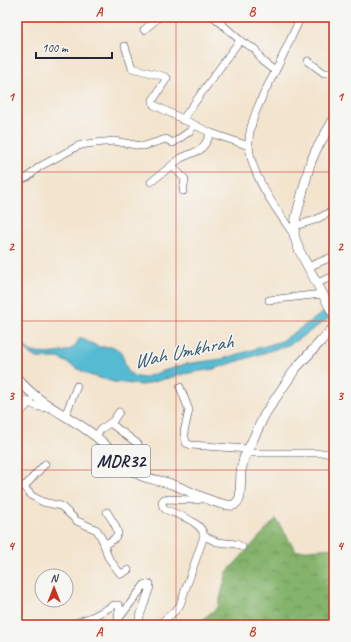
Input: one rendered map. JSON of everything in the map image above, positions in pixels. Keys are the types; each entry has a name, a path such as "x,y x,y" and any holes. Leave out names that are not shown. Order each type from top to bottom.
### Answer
{"main road":[{"path":"334,119 319,144 310,164 294,230 299,250 334,315"},
{"name":"MDR32","path":"17,378 33,395 96,436 125,465 139,475 172,484 206,498 230,505 236,504 240,494 242,466 247,451 265,414 286,382 311,350 334,327"}],"street":[{"path":"144,30 158,17"},
{"path":"214,17 240,40 255,49 262,61 275,71"},
{"path":"301,17 261,99 249,135 251,160 260,180 294,230 334,210"},
{"path":"182,120 240,40"},
{"path":"125,46 132,68 166,77 166,80 153,100 153,102 160,109 194,126 249,146"},
{"path":"308,61 324,73 334,73"},
{"path":"24,179 39,167 78,146 114,141 141,146 166,139 173,143 190,131 194,126"},
{"path":"151,182 184,156 200,150 211,133"},
{"path":"172,166 185,179 183,191"},
{"path":"308,267 334,256"},
{"path":"317,283 334,276"},
{"path":"269,300 322,294"},
{"path":"65,416 77,386"},
{"path":"180,387 189,410 184,432 186,443 191,445 247,451 334,453"},
{"path":"17,397 41,408 51,408"},
{"path":"17,416 30,402"},
{"path":"96,436 101,429 110,423 119,412"},
{"path":"110,423 138,444"},
{"path":"24,486 45,464"},
{"path":"17,482 24,486 32,496 43,502 61,506 77,521 97,530 108,557 119,572 121,574 128,570"},
{"path":"158,625 180,605 204,536 203,532 198,526 165,509 162,504 163,500 196,500 206,498"},
{"path":"104,545 118,536 116,525 107,512"},
{"path":"204,536 217,542 236,544 242,547"},
{"path":"70,625 94,616 114,604 119,605 117,616 120,618 145,584 150,584 137,625"}],"green space":[{"path":"276,519 296,551 334,548 334,625 196,625 218,607 227,572"}],"water":[{"path":"334,309 334,316 291,344 214,369 183,374 142,385 114,382 89,375 59,358 37,358 31,355 17,340 17,335 29,350 39,353 66,351 75,346 80,338 99,347 114,347 121,352 128,372 134,376 142,378 185,364 222,359 282,341 324,312"}],"water label":[{"name":"Wah Umkhrah","path":"183,351"}]}
